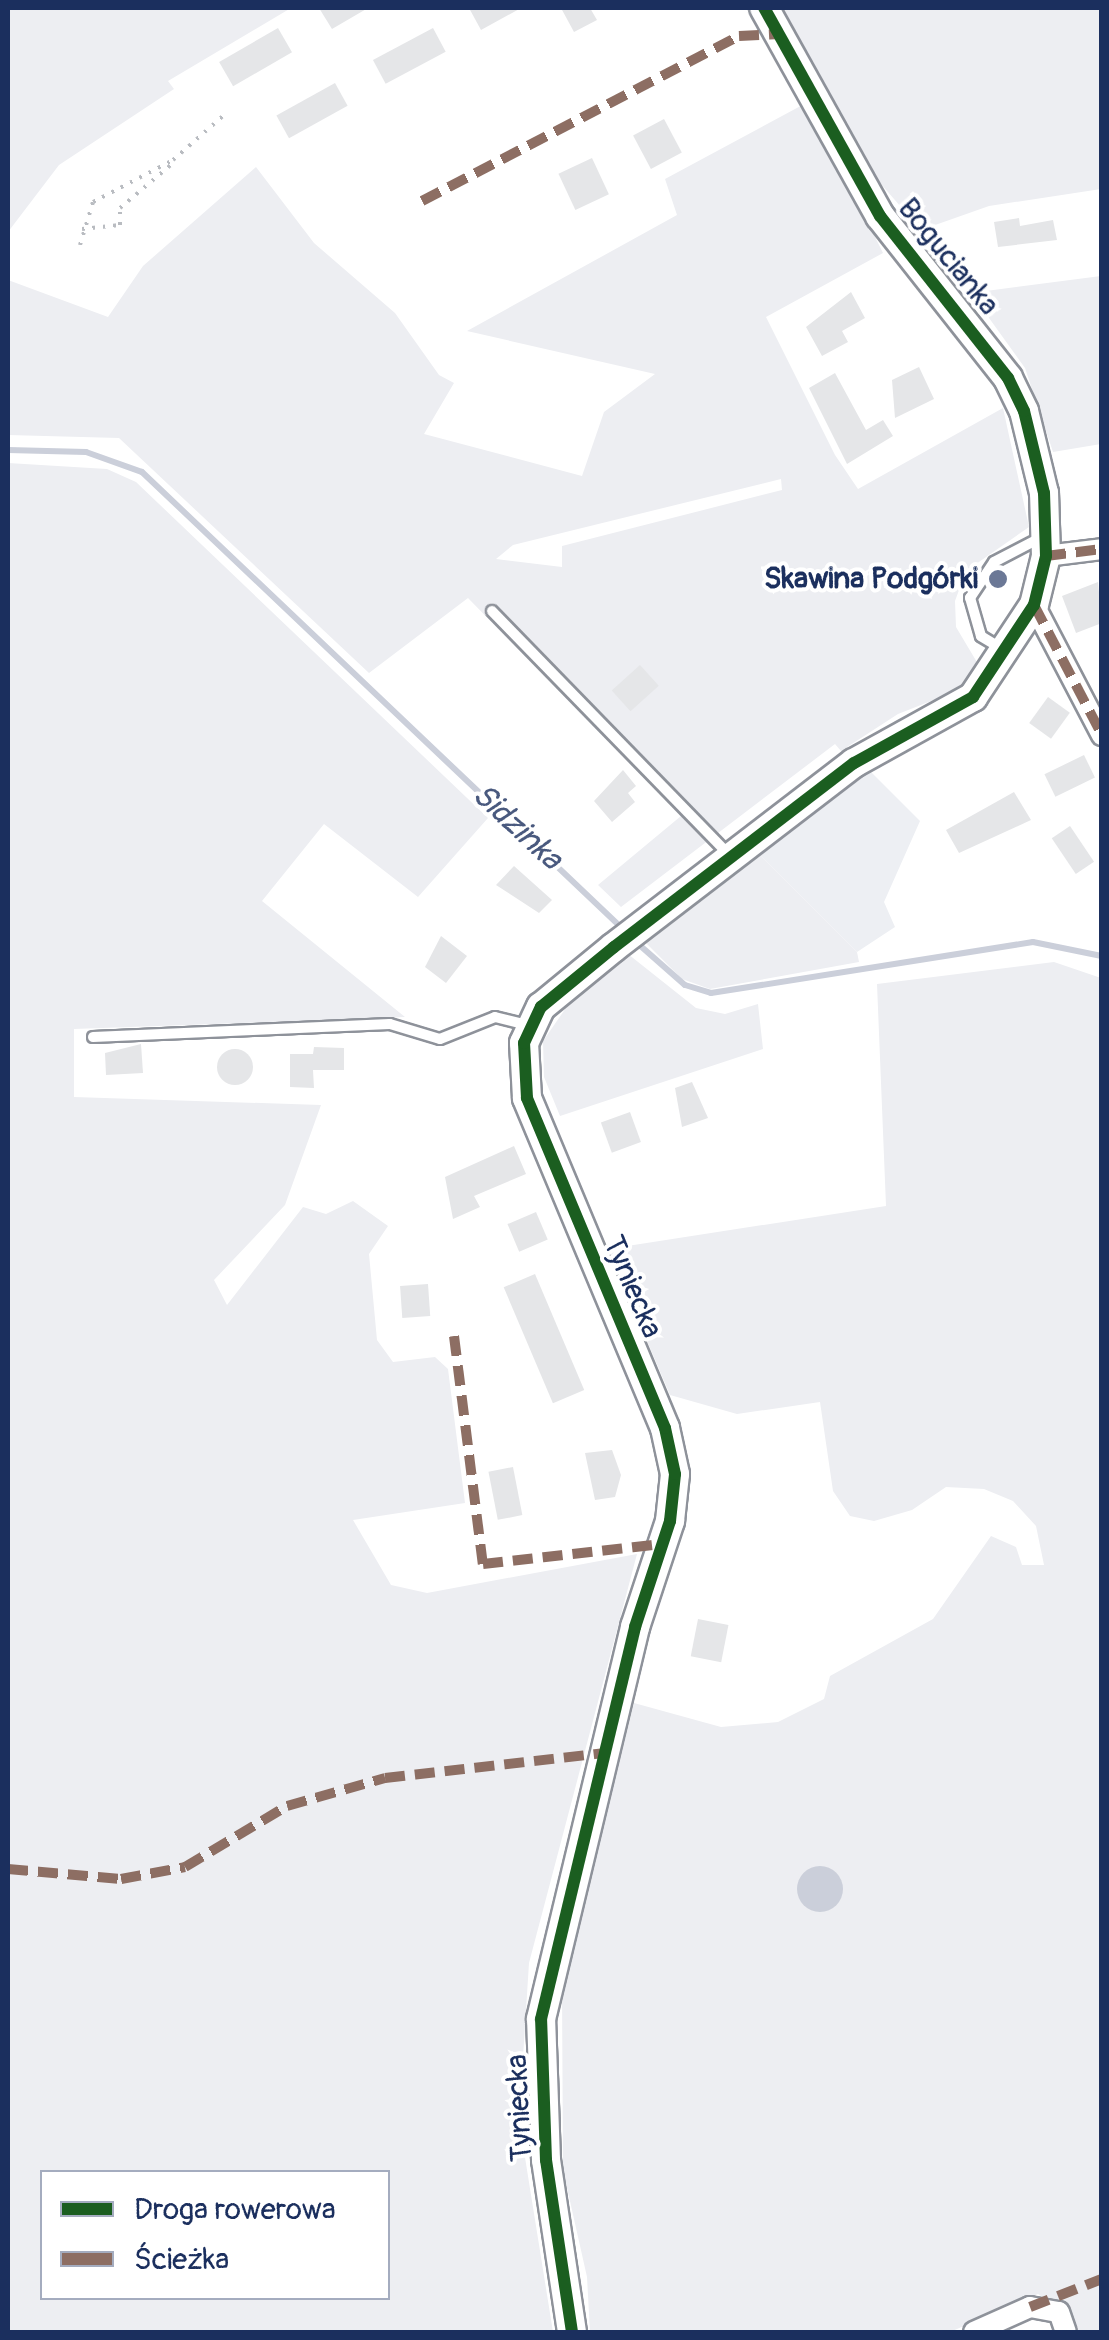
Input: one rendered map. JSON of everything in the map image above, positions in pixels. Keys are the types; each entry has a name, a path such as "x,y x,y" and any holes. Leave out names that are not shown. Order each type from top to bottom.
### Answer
{"street":[{"name":"Bogucianka","path":"764,8 880,216 1008,378 1024,411 1044,493 1046,545"},
{"path":"530,1025 557,992 854,763 974,697 1009,653 1034,605 1046,545 1102,549"},
{"path":"1034,605 1102,734"},
{"name":"Tyniecka","path":"530,1025 522,1060 527,1098 665,1428 675,1474 670,1521 635,1627 541,2019 546,2160 572,2332"},
{"path":"974,2332 1030,2307 1059,2312 1066,2332"}],"lane":[{"path":"1009,653 981,636 970,598 994,562 1046,545"},
{"path":"492,611 732,858"},
{"path":"93,1037 390,1024 440,1039 495,1017 530,1025"}],"path":[{"path":"82,229 120,224 120,208 224,115"},
{"path":"80,245 93,202 172,160"}],"shaded area":[{"path":"8,8 291,8 168,81 174,89 59,165 8,232"},
{"path":"779,8 1101,8 1101,189 989,206 921,230 874,176"},
{"path":"808,102 883,253 766,317 835,455 858,489 1003,408 1029,527 966,571 955,601 956,627 981,669 959,690 898,714 841,751 835,744 621,907 598,885 681,816 468,598 369,673 119,438 8,435 8,280 108,317 143,266 256,167 314,243 395,313 439,375 454,383 424,434 582,476 604,412 655,374 467,331 677,215 665,179","holes":["781,479 782,490 562,546 562,567 496,559 513,545"]},
{"path":"1101,276 1101,444 1053,452 1025,368 971,293"},
{"path":"8,463 107,469 136,482 488,818 418,897 324,824 262,901 405,1017 74,1029 74,1097 321,1105 285,1205 214,1280 227,1305 303,1207 326,1214 353,1201 388,1226 369,1254 377,1340 393,1362 435,1357 448,1369 465,1503 353,1520 391,1585 427,1593 637,1554 529,1963 519,2120 553,2332 8,2332"},
{"path":"870,771 920,821 884,902 895,927 857,952 757,852"},
{"path":"757,852 857,952 859,962 710,989 682,979 643,940"},
{"path":"628,954 696,1008 725,1014 758,1004 763,1049 560,1116 544,1077 543,1041 568,1005"},
{"path":"1054,962 1101,978 1101,2332 1068,2332 1059,2308 1038,2294 950,2332 590,2332 587,2277 563,2170 562,1989 634,1703 721,1727 778,1722 824,1699 830,1676 933,1619 991,1536 1016,1547 1022,1565 1044,1565 1036,1526 1013,1501 984,1489 946,1487 912,1510 874,1521 850,1516 833,1491 820,1402 737,1414 670,1395 608,1249 886,1206 877,984"},
{"path":"820,1866 837,1872 843,1889 837,1906 820,1912 803,1906 797,1889 803,1872"}],"building":[{"path":"319,8 368,8 332,29"},
{"path":"469,8 521,8 481,30"},
{"path":"561,8 590,8 597,20 574,32"},
{"path":"278,28 292,52 233,86 219,62"},
{"path":"433,28 446,52 386,84 373,60"},
{"path":"335,83 348,106 289,138 276,115"},
{"path":"664,119 682,153 651,169 633,135"},
{"path":"592,158 609,194 575,210 558,174"},
{"path":"1019,218 1020,226 1053,220 1057,240 998,247 994,222"},
{"path":"851,292 865,318 842,331 848,342 822,356 806,327"},
{"path":"919,367 934,399 895,418 892,380"},
{"path":"835,373 866,430 883,420 893,436 847,464 809,388"},
{"path":"1098,582 1102,623 1076,633 1062,596"},
{"path":"640,665 659,686 630,711 612,690"},
{"path":"1048,697 1070,713 1051,739 1029,723"},
{"path":"1084,755 1095,777 1055,797 1044,774"},
{"path":"623,770 636,786 628,793 635,802 612,822 594,801"},
{"path":"1014,792 1031,820 959,853 946,830"},
{"path":"1070,826 1094,862 1076,874 1052,838"},
{"path":"514,866 552,900 539,913 496,885"},
{"path":"441,936 467,956 446,983 425,967"},
{"path":"141,1044 143,1073 106,1075 105,1053"},
{"path":"314,1047 344,1048 344,1070 313,1070 314,1088 290,1087 290,1054 313,1054"},
{"path":"235,1049 248,1054 253,1067 248,1080 235,1085 222,1080 217,1067 222,1054"},
{"path":"692,1082 708,1118 682,1127 675,1088"},
{"path":"630,1112 641,1142 612,1153 601,1123"},
{"path":"514,1146 526,1174 474,1196 480,1207 453,1219 445,1177"},
{"path":"536,1212 548,1240 519,1252 507,1224"},
{"path":"535,1274 584,1390 553,1403 504,1287"},
{"path":"428,1284 430,1316 402,1318 400,1286"},
{"path":"612,1450 621,1475 615,1497 595,1500 585,1453"},
{"path":"513,1467 522,1515 498,1520 488,1472"},
{"path":"698,1619 728,1625 721,1662 691,1656"}],"waterway":[{"name":"Sidzinka","path":"8,450 86,452 142,472 624,930"},
{"name":"Sidzinka","path":"636,942 685,985 711,993 1033,942 1102,956"}],"marked path":[{"path":"422,201 739,36 780,34"},
{"path":"1046,556 1102,549"},
{"path":"1034,605 1102,735"},
{"path":"454,1336 483,1564 662,1544"},
{"path":"8,1869 121,1879 185,1867 287,1806 385,1778 606,1753"},
{"path":"1030,2307 1102,2279"}],"cycle path":[{"path":"572,2332 546,2160 541,2019 635,1627 670,1521 675,1474 665,1428 527,1098 524,1043 541,1007 614,947 854,763 973,697 1034,605 1046,556 1044,493 1024,411 1008,378 880,216 764,8"}],"place":[{"name":"Skawina Podgórki","path":"998,579"}]}
